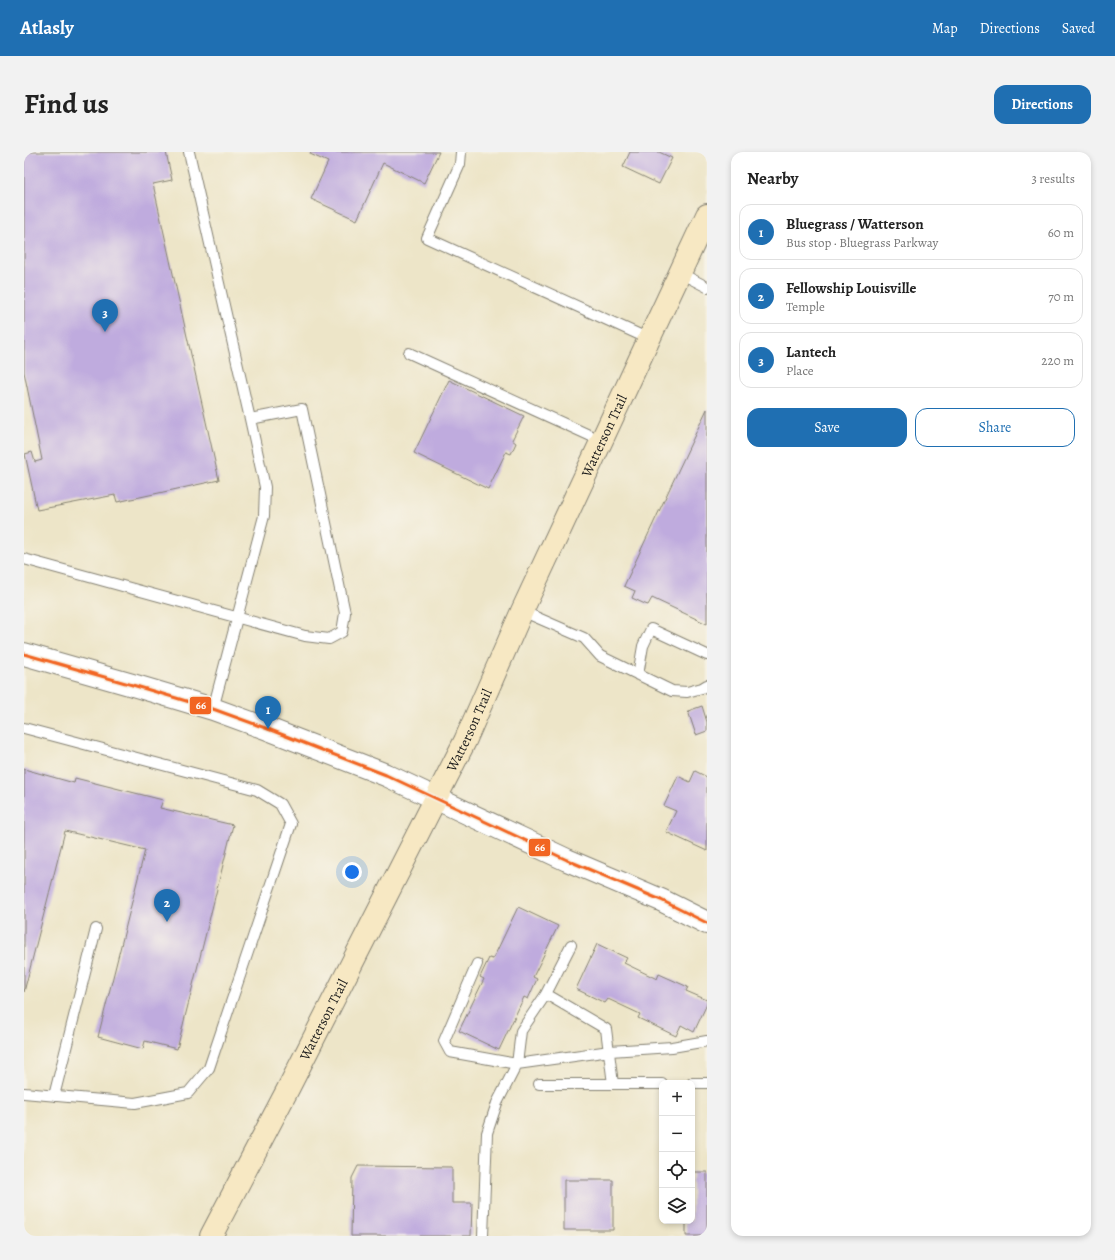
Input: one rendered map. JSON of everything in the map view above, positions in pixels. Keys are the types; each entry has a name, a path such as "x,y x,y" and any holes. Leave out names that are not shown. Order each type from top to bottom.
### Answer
{"main road":[{"name":"Watterson Trail","path":"211,1236 289,1087 465,742 522,611 707,215"}],"street":[{"path":"24,654 213,709 386,775 567,860 661,900 707,923"}],"lane":[{"path":"190,152 265,487 264,516 213,709"},
{"path":"461,152 460,164 427,238 650,339"},
{"path":"680,273 707,287"},
{"path":"409,353 602,441"},
{"path":"24,559 306,636 329,640 342,632 345,613 302,409 250,419"},
{"path":"522,611 584,638 600,656 672,691 687,692 707,685"},
{"path":"638,675 643,646 651,629 707,655"},
{"path":"24,728 257,790 280,804 291,824 209,1068 188,1093 135,1103 24,1093"},
{"path":"54,1096 96,929"},
{"path":"483,1236 487,1133 497,1103 517,1064 520,1031 546,994 571,945"},
{"path":"477,964 444,1041 450,1052 517,1064 610,1051 672,1047 707,1041"},
{"path":"546,994 606,1029 613,1084"},
{"path":"695,1083 707,1083"},
{"path":"539,1084 659,1084"}],"building":[{"path":"24,152 166,152 172,180 153,184 219,480 117,502 115,495 37,510 25,454 32,452 35,462 42,460 24,372"},
{"path":"311,152 439,152 424,183 383,163 357,220 311,199 328,162 310,154"},
{"path":"630,152 659,152 672,158 659,184 623,167"},
{"path":"449,380 524,416 512,440 516,443 511,454 506,452 488,489 414,453"},
{"path":"707,409 707,624 652,598 648,605 645,604 632,598 635,591 624,586"},
{"path":"702,706 707,722 707,731 696,735 688,711"},
{"path":"24,769 74,783 75,778 163,800 160,808 233,825 177,1049 145,1041 143,1049 98,1037 145,850 65,831 24,992"},
{"path":"695,771 707,777 707,851 666,832 676,811 664,806 678,776 690,782"},
{"path":"518,907 558,926 533,977 537,979 528,999 524,997 499,1050 459,1031 484,979 480,977 489,958 493,959"},
{"path":"597,944 627,958 624,963 657,979 659,974 688,987 686,991 707,1000 707,1004 694,1032 681,1025 676,1036 638,1018 640,1014 608,999 605,1003 576,989"},
{"path":"358,1166 452,1167 452,1203 472,1203 471,1236 351,1236 352,1178"},
{"path":"695,1172 707,1172 707,1236 686,1236 686,1224 695,1224"},
{"path":"564,1180 613,1180 613,1230 564,1230"}],"transit line":[{"name":"66","path":"24,654 213,709 386,775 567,860 661,900 707,923"}],"place":[{"name":"Lantech","path":"105,332"},
{"name":"Bluegrass / Watterson","path":"268,729"},
{"name":"Fellowship Louisville","path":"167,922"}]}
